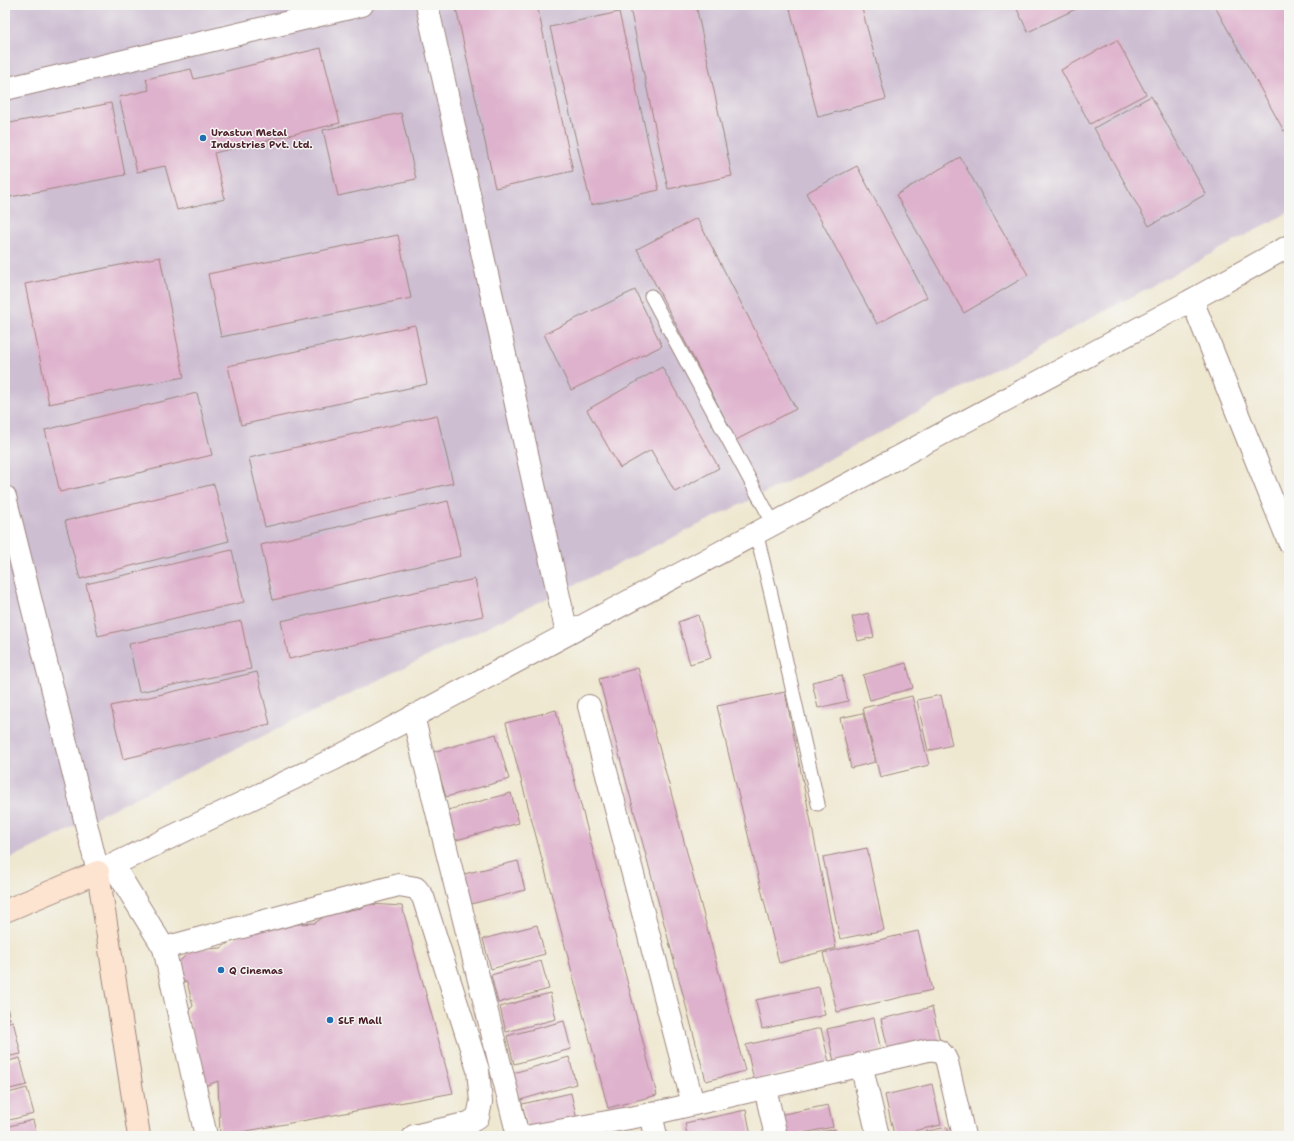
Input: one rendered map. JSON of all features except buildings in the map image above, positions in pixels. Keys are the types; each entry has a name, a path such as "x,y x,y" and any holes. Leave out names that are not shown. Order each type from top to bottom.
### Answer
{"street":[{"path":"5,89 362,5"},
{"path":"427,5 567,633"},
{"path":"5,911 106,869 334,759 764,527 1192,300 1289,246"},
{"path":"1192,300 1289,542"},
{"path":"5,497 106,869 139,1136"},
{"path":"589,706 693,1104"},
{"path":"412,716 518,1136"},
{"path":"106,869 164,948 206,1136"},
{"path":"164,948 399,885 416,888 423,897 478,1070 481,1102 478,1117 469,1123 414,1136"},
{"path":"531,1136 651,1114 861,1064 937,1049 944,1054 947,1062 964,1136"},
{"path":"861,1064 878,1136"},
{"path":"765,1088 776,1136"},
{"path":"651,1114 656,1136"}],"lane":[{"path":"651,296 764,527 773,602 818,804"}],"shaded area":[{"path":"5,5 1289,5 1289,212 783,484 5,861"}],"place":[{"name":"Urastun Metal Industries Pvt. Ltd.","path":"203,138"},
{"name":"Q Cinemas","path":"221,970"},
{"name":"SLF Mall","path":"330,1020"}]}
